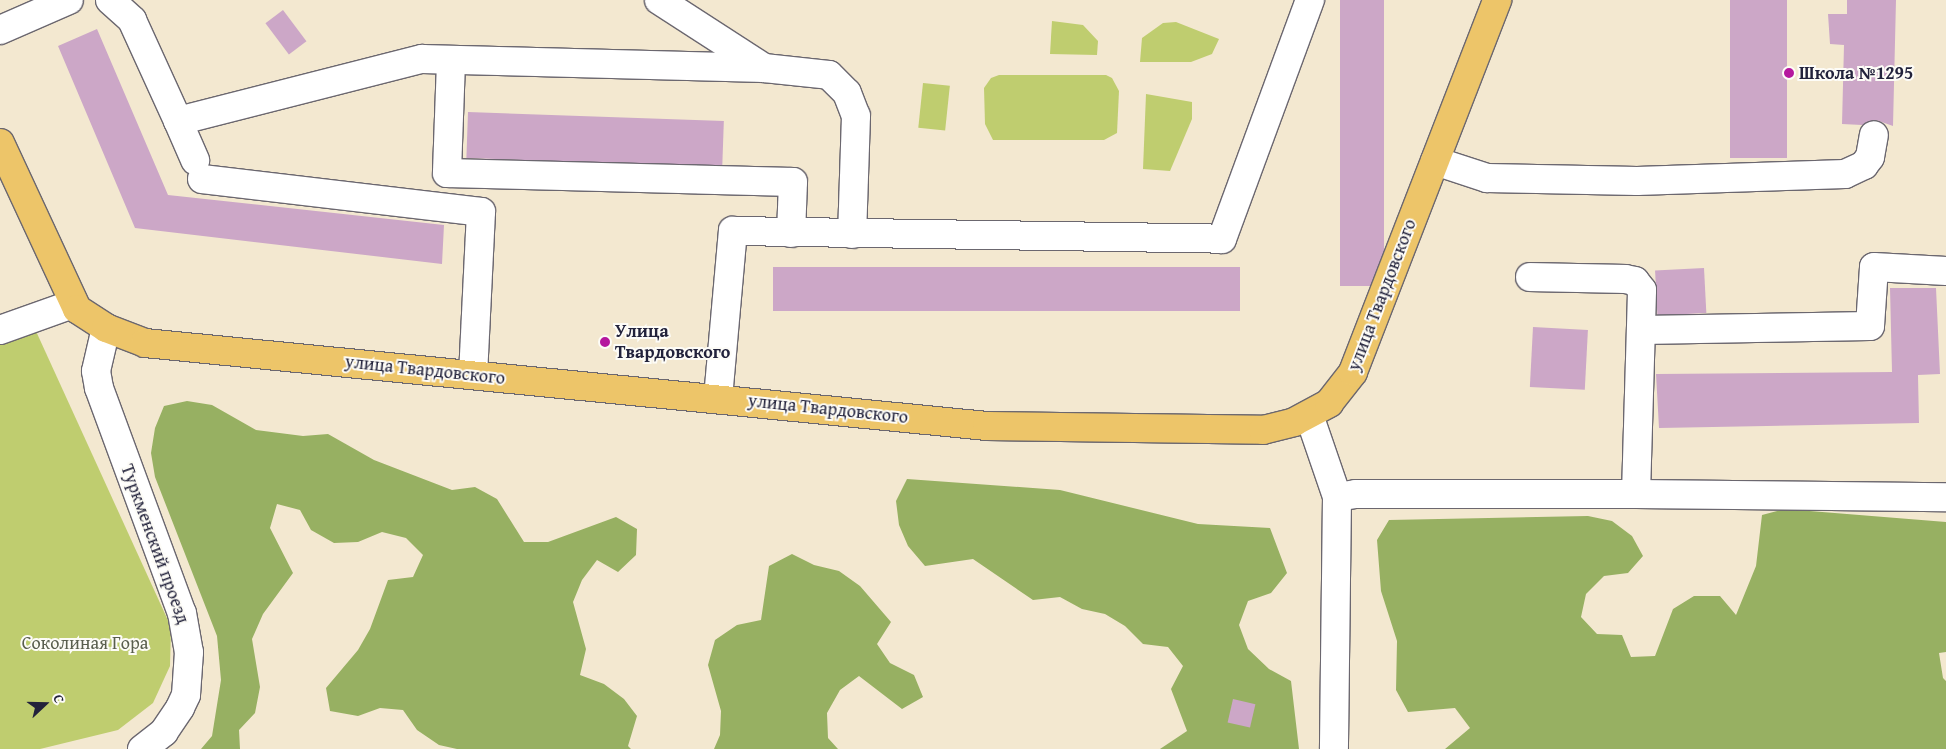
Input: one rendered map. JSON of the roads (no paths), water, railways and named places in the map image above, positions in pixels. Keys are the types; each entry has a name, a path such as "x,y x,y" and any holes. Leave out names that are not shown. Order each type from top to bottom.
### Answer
{"main road":[{"name":"улица Твардовского","path":"0,143 6,174 73,304 85,316 106,328 145,343 1042,428 1250,431 1286,426 1330,403 1353,372 1497,0"}],"street":[{"path":"0,30 69,0"},
{"path":"110,0 132,20 198,170 481,212 473,375"},
{"path":"659,0 764,68"},
{"path":"718,398 733,231 1222,239 1310,0"},
{"path":"178,121 422,59 450,62 764,68 829,75 847,93 856,116 852,234"},
{"path":"450,62 447,173 793,182 791,233"},
{"path":"1435,161 1487,178 1637,181 1845,174 1859,168 1870,157 1874,135"},
{"path":"1642,330 1870,326 1874,267 1946,271"},
{"path":"1530,277 1635,281 1642,290 1636,494"},
{"path":"0,330 73,304"},
{"name":"Туркменский проезд","path":"106,328 96,371 99,388 182,613 189,652 186,695 180,708 164,732 142,749"},
{"path":"1309,415 1337,497 1334,749"},
{"path":"1337,497 1356,494 1946,497"}],"place":[{"name":"Школа №1295","path":"1789,73"},
{"name":"Улица Твардовского","path":"605,342"}],"park label":[{"name":"Соколиная Гора","path":"85,643"}]}
